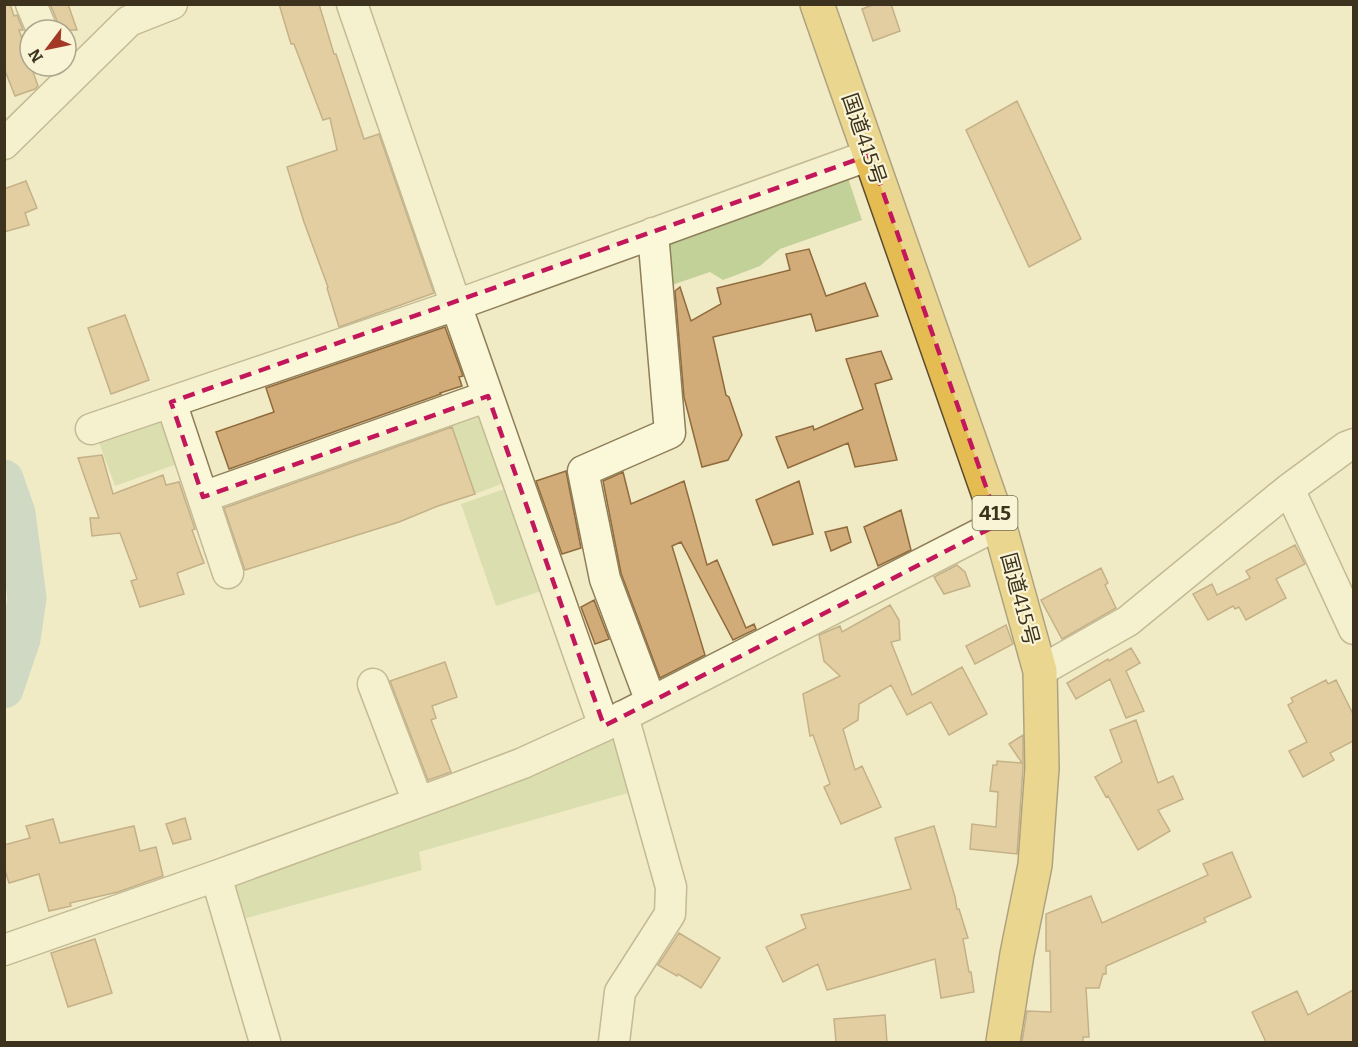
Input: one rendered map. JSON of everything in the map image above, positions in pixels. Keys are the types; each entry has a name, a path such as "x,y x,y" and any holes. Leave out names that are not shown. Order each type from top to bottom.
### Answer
{"highway":[{"name":"国道415号","path":"817,4 999,524 1040,671 1042,768 1035,865 1017,954 1003,1042"}],"street":[{"path":"78,62 129,21 172,4"},
{"path":"352,4 558,598 613,721 671,886 670,914 620,992 614,1042"},
{"path":"4,144 58,78"},
{"path":"91,429 456,305 870,155"},
{"path":"651,702 605,579 583,471 670,433 653,233"},
{"path":"203,497 488,396"},
{"path":"171,402 228,573"},
{"path":"1040,671 1128,621 1289,489 1353,444"},
{"path":"1289,489 1353,629"},
{"path":"4,950 216,876 523,763 651,702 999,524"},
{"path":"558,598 605,579"},
{"path":"373,684 418,802"},
{"path":"216,876 265,1042"}],"highlighted area":[{"path":"870,155 999,524 604,726 488,396 203,497 171,402"}],"green space":[{"path":"845,169 862,220 780,249 760,266 723,280 710,272 672,285 657,237"},
{"path":"485,404 512,480 475,494 449,419"},
{"path":"163,417 180,463 115,486 98,440"},
{"path":"513,486 548,589 496,606 461,504"},
{"path":"617,727 639,790 419,852 422,870 243,919 233,878"}],"building":[{"path":"4,4 10,4 14,16 17,15 18,18 18,78 35,78 38,86 15,96 4,68"},
{"path":"50,4 68,4 73,18 56,18"},
{"path":"279,4 319,4 364,139 379,134 434,293 339,327 328,287 287,167 337,150 330,118 323,120 294,44 291,44"},
{"path":"875,4 891,4 900,31 873,41 862,9"},
{"path":"1017,101 1081,239 1029,267 966,130"},
{"path":"26,181 37,208 25,213 29,225 4,232 4,189"},
{"path":"809,249 826,296 865,283 878,316 816,331 811,314 713,337 726,395 729,397 742,435 728,460 702,467 684,397 675,291 680,287 691,321 721,304 717,288 790,270 786,254"},
{"path":"125,315 149,380 111,394 88,328"},
{"path":"445,327 463,376 459,377 462,386 229,469 216,432 274,412 266,388"},
{"path":"881,351 892,379 875,384 897,460 855,467 848,443 788,468 776,437 813,426 814,430 863,409 846,359"},
{"path":"452,427 475,494 399,522 245,570 224,508"},
{"path":"102,455 113,494 163,475 166,485 179,482 204,563 177,573 184,594 140,607 131,581 137,579 120,533 92,536 90,518 99,518 78,458"},
{"path":"566,471 581,548 562,554 536,481"},
{"path":"623,472 631,504 684,481 707,565 717,560 746,628 754,624 756,629 733,640 681,542 672,546 705,655 660,678 621,573 603,481"},
{"path":"799,481 813,534 773,545 756,500"},
{"path":"901,510 911,550 878,566 864,527"},
{"path":"847,527 851,542 831,551 825,532"},
{"path":"1295,545 1305,564 1276,579 1286,598 1246,620 1239,607 1235,609 1233,606 1208,620 1193,594 1212,584 1217,595 1250,578 1246,571"},
{"path":"957,565 965,572 970,586 944,594 934,577"},
{"path":"1101,568 1108,583 1105,585 1116,608 1062,639 1041,600"},
{"path":"594,600 609,639 595,644 581,607"},
{"path":"890,605 899,620 900,640 891,642 912,695 962,667 987,714 949,735 931,702 907,715 891,685 859,704 858,720 843,729 855,770 862,766 881,807 841,824 824,787 830,784 813,735 810,736 803,694 840,676 824,661 819,635 840,626 842,632"},
{"path":"1006,625 1013,644 975,664 966,646"},
{"path":"1131,648 1140,663 1126,671 1144,711 1126,718 1110,679 1076,699 1067,683"},
{"path":"445,662 457,697 432,706 436,718 431,720 451,772 428,780 390,681"},
{"path":"1326,680 1328,684 1336,680 1353,714 1353,741 1330,753 1334,760 1303,777 1289,751 1307,742 1288,705 1293,702 1291,698"},
{"path":"1136,720 1158,783 1173,776 1183,799 1158,810 1170,831 1138,850 1095,777 1122,762 1110,730"},
{"path":"1023,735 1023,768 1017,854 970,849 972,824 996,827 998,792 990,791 993,765 997,765 997,761 1022,763 1009,744"},
{"path":"185,818 191,839 173,844 166,824"},
{"path":"53,819 60,843 134,826 140,851 156,847 163,876 118,892 70,903 71,906 49,911 39,874 9,883 4,867 4,845 30,838 26,826"},
{"path":"934,826 957,909 959,909 968,938 963,939 974,992 941,998 935,959 827,990 818,964 783,982 766,947 806,928 801,915 911,889 895,838"},
{"path":"1232,852 1251,897 1204,918 1206,922 1106,966 1106,974 1103,974 1099,988 1086,988 1089,1037 1083,1037 1083,1042 1022,1042 1027,1011 1051,1012 1050,951 1046,951 1046,914 1091,896 1102,923 1208,875 1203,864"},
{"path":"679,933 720,958 701,988 658,965"},
{"path":"95,939 112,993 68,1007 51,953"},
{"path":"1353,990 1353,1042 1266,1042 1252,1012 1297,991 1308,1015"},
{"path":"885,1015 887,1042 836,1042 834,1019"}],"waterway":[{"path":"4,479 16,513 27,598 21,639 4,689"}]}
